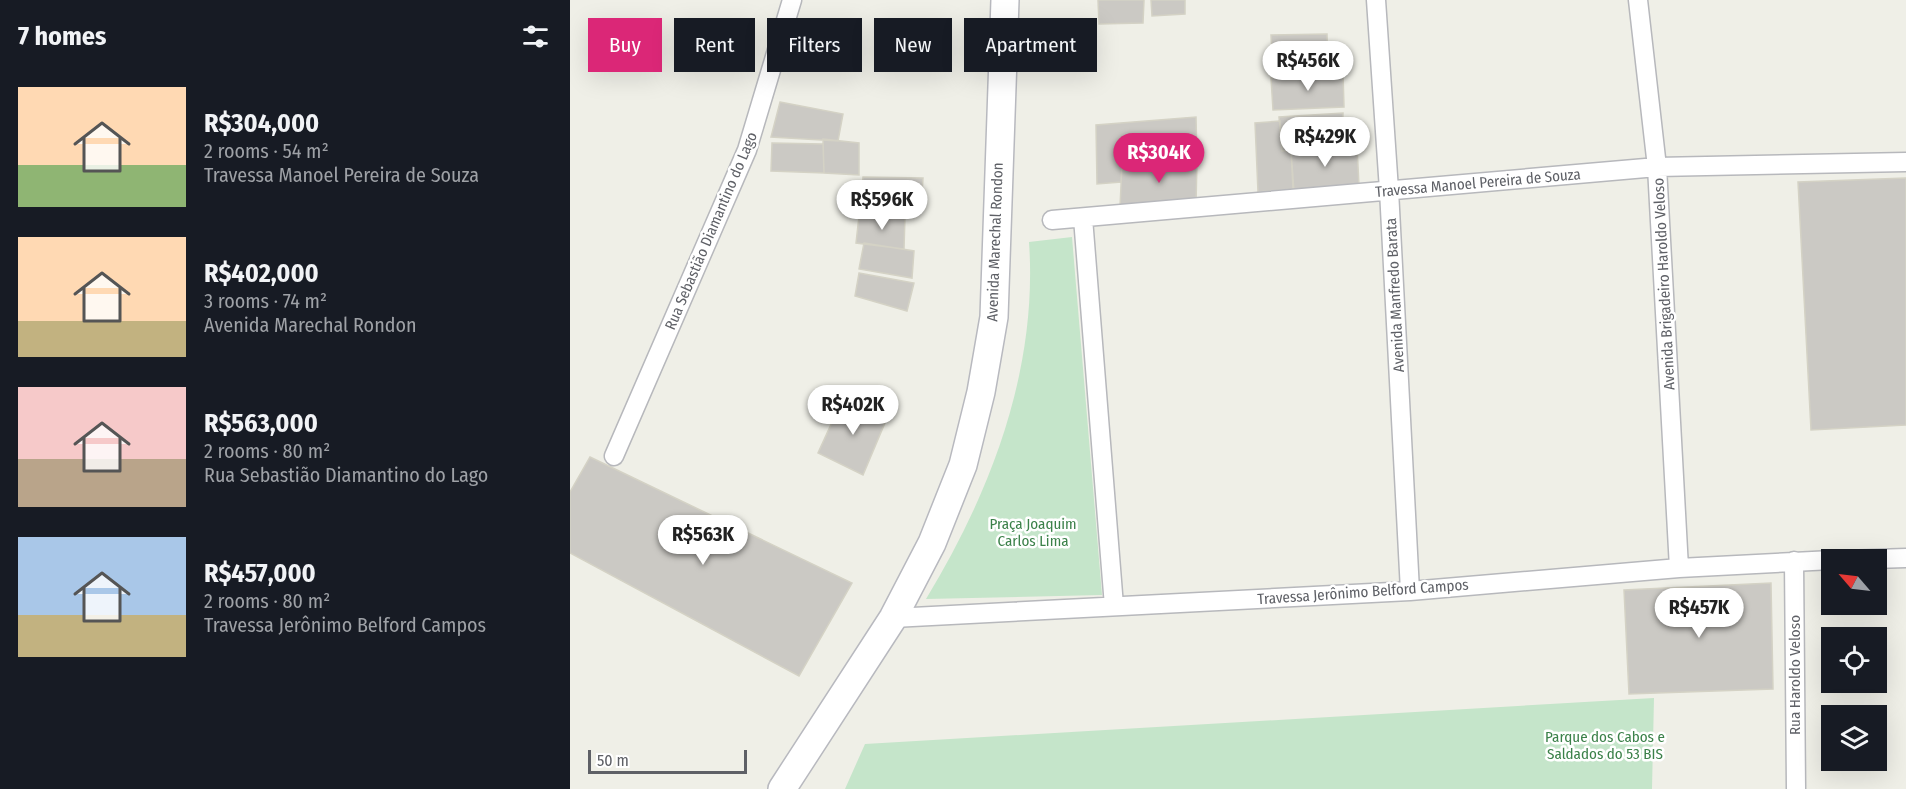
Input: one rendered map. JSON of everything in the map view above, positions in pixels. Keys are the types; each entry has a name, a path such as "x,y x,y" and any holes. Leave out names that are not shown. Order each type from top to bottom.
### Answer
{"street":[{"name":"Rua Sebastião Diamantino do Lago","path":"614,456 747,150 792,0"},
{"name":"Avenida Marechal Rondon","path":"782,789 893,618 932,543 963,465 981,392 994,317 1005,0"},
{"name":"Avenida Manfredo Barata","path":"1376,0 1389,190 1410,591"},
{"name":"Avenida Brigadeiro Haroldo Veloso","path":"1638,0 1658,167 1679,568"},
{"name":"Travessa Manoel Pereira de Souza","path":"1052,220 1658,167 1906,162"},
{"path":"1083,218 1114,606"},
{"path":"1887,559 1906,558"},
{"name":"Travessa Jerônimo Belford Campos","path":"893,618 1410,591 1679,568 1821,560"},
{"name":"Rua Haroldo Veloso","path":"1794,561 1796,789"},
{"path":"791,789 801,762"}],"green space":[{"name":"Praça Joaquim Carlos Lima","path":"1072,237 1102,595 926,599 971,516 990,473 1018,383 1026,337 1030,290 1029,242"},
{"name":"Parque dos Cabos e Saldados do 53 BIS","path":"1654,698 1652,789 845,789 865,744"}],"building":[{"path":"1098,0 1144,0 1143,23 1099,24"},
{"path":"1151,0 1185,0 1185,14 1152,16"},
{"path":"1327,34 1328,71 1273,73 1271,35"},
{"path":"1343,73 1344,107 1273,110 1271,78"},
{"path":"780,102 843,114 838,141 771,137"},
{"path":"1343,113 1342,147 1282,151 1279,117"},
{"path":"1196,117 1197,160 1122,165 1121,182 1097,184 1096,125"},
{"path":"1280,121 1282,151 1291,150 1293,189 1258,192 1255,123"},
{"path":"823,139 859,143 859,175 824,173"},
{"path":"772,143 823,144 824,173 771,171"},
{"path":"1357,146 1359,186 1294,192 1291,150"},
{"path":"1197,160 1196,204 1120,207 1122,165"},
{"path":"863,177 923,178 921,209 860,210"},
{"path":"1906,178 1906,425 1811,430 1798,182"},
{"path":"859,216 905,216 904,249 856,243"},
{"path":"864,243 914,251 912,278 859,269"},
{"path":"859,273 914,283 907,311 855,296"},
{"path":"844,396 887,418 863,475 818,453"},
{"path":"590,457 852,583 799,676 570,553 570,492"},
{"path":"1771,583 1773,689 1629,694 1624,590"}]}
